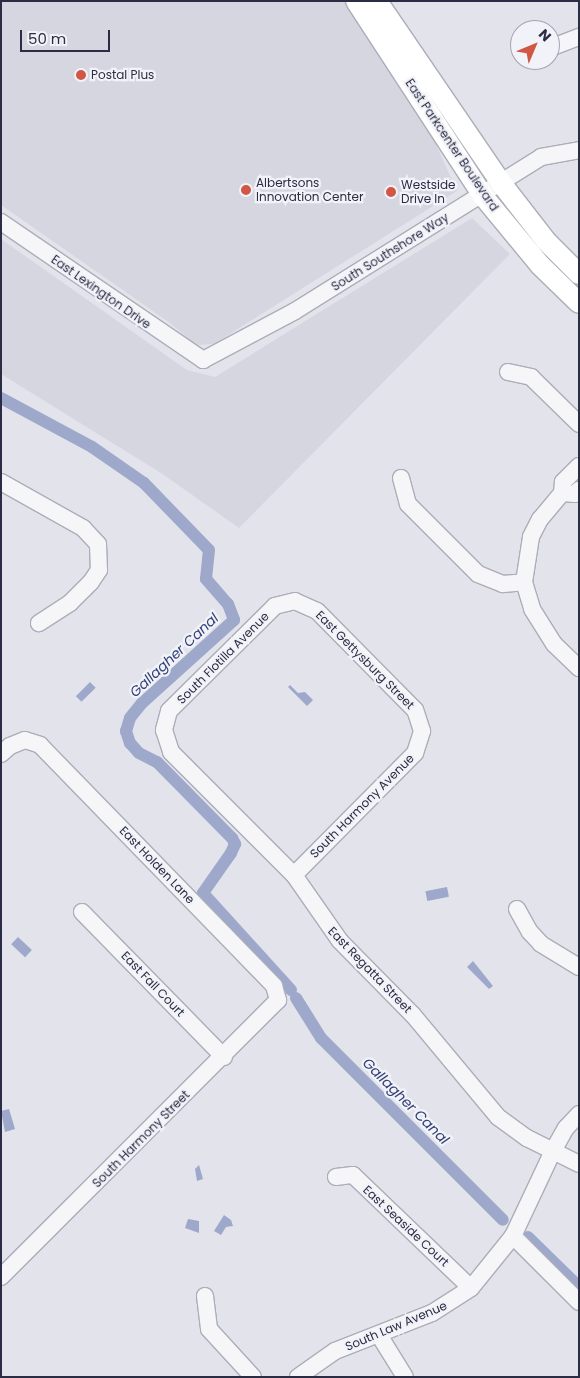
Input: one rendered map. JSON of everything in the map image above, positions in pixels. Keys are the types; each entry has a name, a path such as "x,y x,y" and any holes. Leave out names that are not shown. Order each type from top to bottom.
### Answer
{"main road":[{"name":"East Parkcenter Boulevard","path":"356,1 483,196 540,265 579,303"},
{"name":"East Parkcenter Boulevard","path":"376,1 501,183 546,241 579,274"}],"street":[{"path":"560,44 579,37"},
{"name":"South Southshore Way","path":"203,360 296,311 483,196 541,157 579,150"},
{"name":"East Lexington Drive","path":"1,222 203,360"},
{"path":"508,372 531,377 579,424"},
{"path":"579,466 563,482 562,493 540,519 531,537 524,582 532,609 554,644 579,668"},
{"path":"401,478 408,504 478,574 503,584 524,582"},
{"path":"3,487 83,528 98,544 99,570 91,582 70,603 39,623"},
{"path":"562,493 575,494 579,490"},
{"name":"South Flotilla Avenue","path":"164,730 169,712 253,627 275,606 295,600"},
{"name":"East Gettysburg Street","path":"295,600 317,610 415,710 422,732"},
{"name":"East Regatta Street","path":"164,730 171,752 294,875 340,941 413,1015 479,1098 512,1128 579,1164"},
{"name":"South Harmony Avenue","path":"294,875 415,753 422,732"},
{"name":"East Holden Lane","path":"1,754 10,746 24,740 40,745 274,986 278,1000"},
{"path":"517,909 530,932 541,944 579,966"},
{"name":"East Fall Court","path":"82,912 224,1057"},
{"name":"South Harmony Street","path":"1,1277 224,1057 278,1000"},
{"name":"South Law Avenue","path":"298,1377 335,1352 432,1313 471,1288 513,1236 553,1151 566,1128 579,1114"},
{"name":"East Seaside Court","path":"336,1177 353,1175 471,1288"},
{"path":"513,1236 579,1302"},
{"path":"205,1296 209,1328 216,1340 253,1377"},
{"path":"379,1335 405,1377"}],"shaded area":[{"path":"1,1 344,1 434,140 457,191 214,344 196,345 170,323 1,205"},
{"path":"472,218 510,254 239,528 161,473 1,374 1,239 187,370 215,377"}],"water":[{"path":"90,682 96,688 82,702 76,696"},
{"path":"290,685 298,693 305,692 313,700 307,706 288,687"},
{"path":"447,887 449,897 427,901 425,891"},
{"path":"18,937 32,950 25,957 11,944"},
{"path":"473,961 493,986 489,989 467,967"},
{"path":"9,1109 15,1129 5,1132 1,1111"},
{"path":"199,1165 203,1179 197,1181 195,1169"},
{"path":"224,1215 231,1220 233,1226 226,1227 221,1235 214,1231"},
{"path":"188,1219 199,1221 199,1233 185,1228"}],"waterway":[{"name":"Gallagher Canal","path":"1,398 92,447 144,483 209,550 206,579 228,604 234,620 142,703 130,718 126,731 130,743 139,753 157,762 232,838 235,844 231,853 203,893 291,990"},
{"name":"Gallagher Canal","path":"296,998 321,1038 503,1220"},
{"name":"Gallagher Canal","path":"528,1237 579,1287"}],"place":[{"name":"Postal Plus","path":"81,75"},
{"name":"Albertsons Innovation Center","path":"246,190"},
{"name":"Westside Drive In","path":"391,192"}]}
